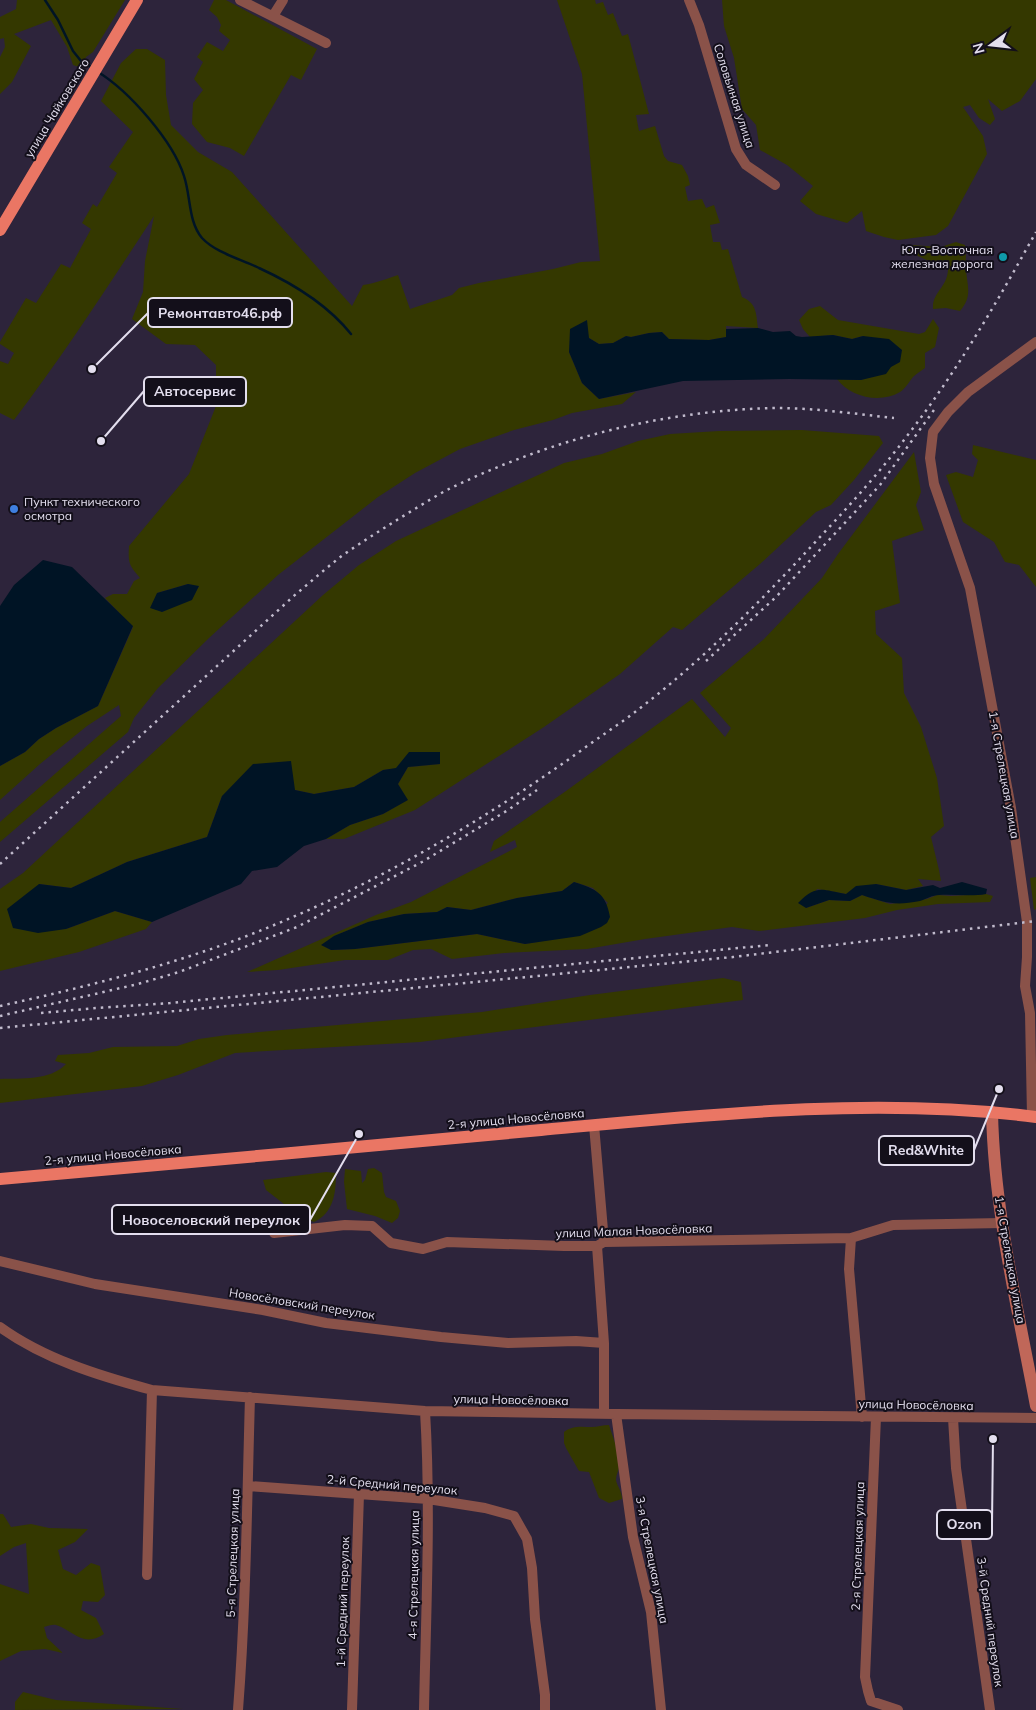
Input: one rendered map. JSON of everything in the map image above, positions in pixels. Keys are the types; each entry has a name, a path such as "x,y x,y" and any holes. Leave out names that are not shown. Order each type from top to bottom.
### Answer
{"main road":[{"name":"улица Чайковского","path":"0,230 137,0"},
{"name":"2-я улица Новосёловка","path":"0,1179 671,1118 831,1108 911,1108 1034,1116"}],"street":[{"path":"240,0 326,43"},
{"path":"273,16 283,0"},
{"name":"Соловьиная улица","path":"689,0 699,25 736,149 746,165 775,185"},
{"name":"1-я Стрелецкая улица","path":"1034,1116 1030,1013 1025,986 1028,957 1027,922 1011,808 970,588 934,484 930,458 933,432 948,412 968,392 1036,342"},
{"name":"1-я Стрелецкая улица","path":"992,1112 993,1143 1002,1223 1036,1406"},
{"path":"594,1125 604,1343 604,1414"},
{"name":"улица Малая Новосёловка","path":"274,1233 345,1225 372,1226 391,1243 423,1249 447,1242 564,1246 851,1238 893,1225 1002,1223"},
{"path":"851,1238 849,1269 862,1417"},
{"name":"Новосёловский переулок","path":"0,1260 95,1284 263,1310 326,1323 508,1343 576,1341 604,1343"},
{"name":"улица Новосёловка","path":"0,1327 38,1349 72,1365 111,1379 152,1390 425,1411 1036,1418"},
{"path":"147,1575 152,1390"},
{"name":"5-я Стрелецкая улица","path":"238,1710 242,1662 249,1486 250,1397"},
{"name":"4-я Стрелецкая улица","path":"424,1710 428,1499 425,1411"},
{"name":"3-я Стрелецкая улица","path":"616,1414 633,1537 651,1612 661,1710"},
{"name":"2-я Стрелецкая улица","path":"876,1417 865,1677 872,1701 898,1710"},
{"name":"3-й Средний переулок","path":"953,1418 956,1468 990,1710"},
{"name":"2-й Средний переулок","path":"249,1486 428,1499 485,1508 514,1516 527,1539 532,1568 535,1619 545,1696 545,1710"},
{"name":"1-й Средний переулок","path":"352,1710 359,1494"}],"green space":[{"path":"17,0 125,0 93,52 86,57 82,68 73,65 67,47 51,20 14,34 31,46 12,82 0,94 0,57 5,47 4,38 0,39 0,17 16,9"},
{"path":"214,0 226,0 317,49 301,80 291,75 244,156 230,148 207,142 192,124 193,103 203,90 194,79 203,62 197,57 207,42 223,51 230,40 219,31 221,25 217,17 209,10"},
{"path":"557,0 595,0 596,4 603,2 608,15 613,13 622,36 628,34 649,114 636,115 639,131 655,126 664,156 668,161 682,165 688,176 690,185 685,187 688,201 702,199 706,208 714,205 720,223 710,225 713,242 720,242 722,250 728,249 742,297 751,302 756,314 758,328 726,326 727,337 709,340 669,339 662,332 631,337 626,336 613,343 599,344 589,338 569,352 582,383 599,399 636,392 622,404 572,413 514,430 460,449 415,473 378,497 278,575 158,688 134,718 128,732 0,842 0,822 121,716 119,705 87,726 40,764 0,800 0,766 25,752 39,739 56,728 98,706 133,627 105,598 113,594 127,594 134,581 140,578 130,564 129,546 189,474 216,406 216,365 195,345 166,344 132,319 143,292 145,261 154,216 68,345 14,420 0,413 0,361 8,364 14,353 0,344 0,342 26,298 36,303 61,264 70,268 91,229 82,223 93,204 97,207 117,173 109,167 133,132 101,101 121,63 136,49 147,49 165,60 166,95 171,125 198,152 232,172 352,306 363,285 398,275 410,309 452,295 459,288 581,262 600,261 582,74","holes":["188,584 199,587 174,606 162,612 157,593"]},
{"path":"722,0 1036,0 1036,79 1020,101 1002,111 988,99 995,119 990,125 979,118 970,105 963,107 983,136 987,154 948,226 936,235 898,240 884,237 866,231 862,211 847,223 816,214 800,201 813,186 787,165 760,150 756,125 742,109 734,58 724,26"},
{"path":"956,242 965,245 966,248 967,300 960,311 946,308 933,309 933,303 945,281 948,270 903,249 911,245 941,247"},
{"path":"820,306 838,320 919,334 925,332 933,319 939,328 935,347 925,353 925,368 913,377 900,392 884,398 866,397 857,394 837,379 861,380 900,362 863,336 852,339 833,335 810,337 803,329 799,320 809,309"},
{"path":"802,430 879,436 883,443 854,480 831,505 816,512 760,564 682,630 673,627 620,674 544,727 415,810 344,839 326,839 350,825 383,814 407,800 398,784 408,767 383,770 354,787 314,794 295,790 222,796 207,837 127,862 71,888 39,884 66,929 115,911 152,922 146,929 79,952 0,971 0,889 23,873 323,595 359,565 396,541 564,463 602,454 638,441 670,434 719,431"},
{"path":"973,445 1036,460 1036,587 1019,565 1005,562 994,542 963,522 946,475 956,472 973,477 978,460 972,454"},
{"path":"914,452 921,492 916,505 924,530 892,541 900,603 875,611 876,634 902,658 904,693 921,727 937,778 944,826 931,837 941,881 918,879 923,886 906,890 876,884 846,894 817,889 806,908 829,900 850,901 862,895 890,904 927,899 937,895 986,894 993,896 990,902 938,904 897,910 865,918 759,931 732,927 587,949 504,953 452,959 431,949 413,950 388,960 345,960 278,970 247,972 376,915 411,902 517,847 515,840 490,852 494,841 692,699 725,737 731,728 700,693 764,639 822,578","holes":["574,882 593,888 608,903 548,940 525,944 477,934 355,949 331,950 322,945 334,936 368,922 404,914 437,912 447,907 471,910 517,898 562,891"]},
{"path":"1036,877 1036,909 1034,910 1030,878"},
{"path":"723,978 741,982 743,1000 420,1042 235,1053 178,1075 142,1086 0,1103 0,1079 44,1076 52,1073 66,1064 55,1061 58,1055 89,1053 113,1047 177,1046 199,1039 227,1035 482,1012 590,995"},
{"path":"374,1168 382,1173 386,1197 396,1201 400,1211 398,1218 392,1223 375,1216 347,1209 344,1182 345,1169 361,1171 362,1183 365,1180 368,1169"},
{"path":"326,1172 336,1173 334,1194 330,1208 321,1218 314,1222 301,1217 295,1209 284,1204 266,1190 263,1180"},
{"path":"609,1425 618,1457 619,1468 616,1480 622,1499 609,1503 599,1498 589,1472 579,1471 564,1443 564,1432 574,1427"},
{"path":"0,1514 3,1514 11,1527 31,1524 49,1528 88,1529 75,1542 58,1550 63,1569 76,1575 91,1563 100,1566 105,1595 98,1602 83,1601 81,1610 96,1618 104,1634 97,1638 84,1639 56,1625 44,1627 47,1638 63,1653 45,1649 21,1651 0,1661 0,1584 29,1594 26,1543 14,1547 0,1556"},
{"path":"23,1692 56,1700 183,1709 15,1710 15,1702"}],"water":[{"path":"587,320 589,338 599,344 613,343 626,336 631,337 662,332 669,339 709,340 726,337 726,329 758,328 773,332 790,331 796,336 802,337 833,335 852,339 863,336 889,339 902,350 900,362 891,367 886,374 861,380 683,381 599,399 582,383 569,352 570,329"},
{"path":"43,560 72,567 133,626 98,706 56,728 39,739 25,752 0,766 0,606 14,585"},
{"path":"188,584 199,586 192,600 162,612 150,608 157,593"},
{"path":"409,752 440,752 440,764 408,767 398,784 408,800 383,814 350,825 326,839 304,846 277,867 252,871 241,884 152,922 115,911 66,929 38,933 13,928 7,909 39,884 71,888 127,862 207,837 222,796 253,764 291,761 295,790 314,794 354,787 383,770 396,768"},
{"path":"574,882 599,893 606,902 610,917 607,923 601,927 580,936 525,944 477,934 355,949 331,950 321,945 334,936 368,922 404,914 437,912 447,907 471,910 517,898 562,891"},
{"path":"962,882 987,889 986,894 937,895 920,901 904,903 884,902 862,895 850,901 829,900 806,908 798,903 810,893 820,890 846,894 856,886 876,884 906,890 933,885 940,888"}],"waterway":[{"path":"45,0 58,20 73,51 81,61 91,67"},
{"path":"98,72 110,80 136,104 170,148 184,176 194,224 202,238 221,252 272,274 297,288 321,304 351,334"}],"railway":[{"path":"0,1006 91,985 180,959 239,939 328,901 457,832 539,780 632,715 710,649 755,605 842,513 897,449 959,362 991,311 1036,232"},
{"path":"0,864 325,569 369,538 449,489 488,471 568,442 650,421 692,414 792,408 894,418"},
{"path":"706,661 776,597 880,485 934,410"},
{"path":"0,1016 138,984 179,972 297,927 422,862 508,810 537,790"},
{"path":"0,1028 733,957 1036,921"},
{"path":"41,1013 170,1003 770,945"}],"place":[{"name":"Юго-Восточная железная дорога","path":"1003,257"},
{"name":"Ремонтавто46.рф","path":"92,369"},
{"name":"Автосервис","path":"101,441"},
{"name":"Пункт технического осмотра","path":"14,509"},
{"name":"Red&White","path":"999,1089"},
{"name":"Новоселовский переулок","path":"359,1134"},
{"name":"Ozon","path":"993,1439"}]}
